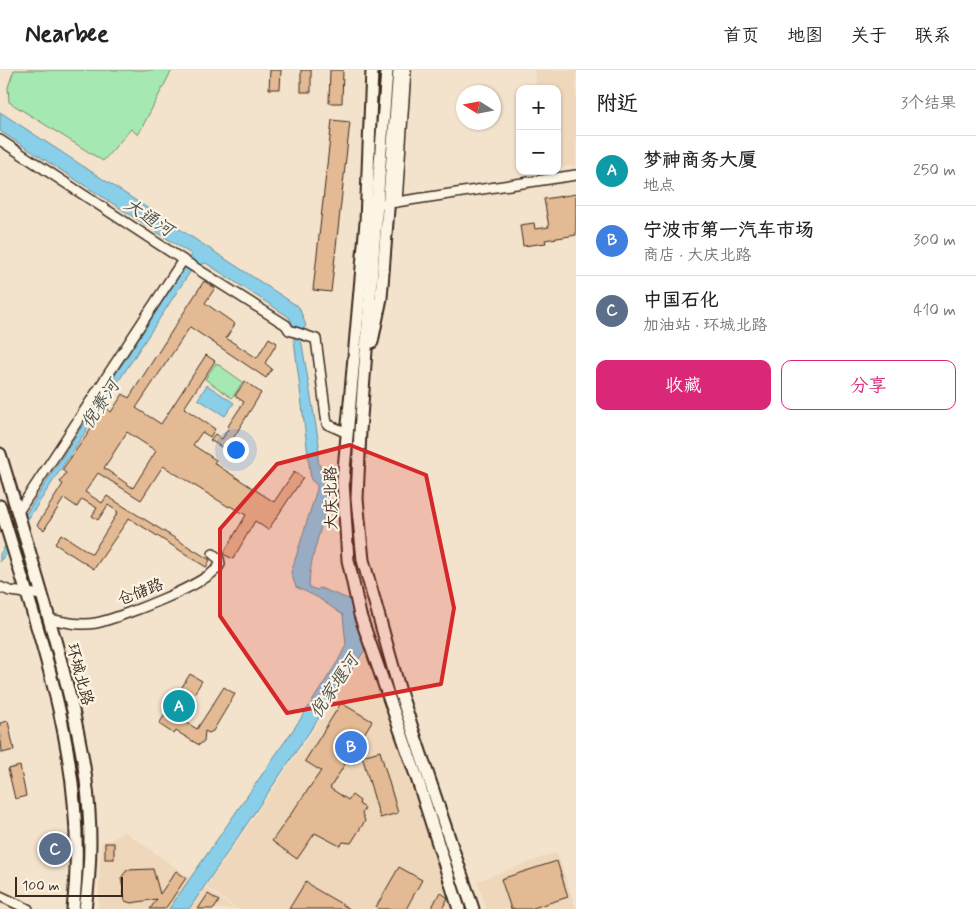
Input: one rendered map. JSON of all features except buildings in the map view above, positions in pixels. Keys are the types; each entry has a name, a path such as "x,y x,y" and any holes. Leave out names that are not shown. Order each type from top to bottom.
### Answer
{"main road":[{"name":"大庆北路","path":"372,70 371,207 357,498 366,576 400,692 473,909"},
{"path":"371,207 387,70"},
{"name":"大庆北路","path":"364,361 369,356 381,298 393,202 399,70"},
{"name":"大庆北路","path":"371,207 343,480 350,574 360,616 418,781 459,909"},
{"name":"环城北路","path":"0,454 43,595 78,728 89,802 91,860 85,909"},
{"name":"环城北路","path":"1,511 46,658 65,730 78,836 72,909"}],"street":[{"path":"393,202 406,70"},
{"path":"0,140 212,279 286,325 289,330 316,339 327,424 347,433"},
{"path":"371,207 393,202 576,175"},
{"path":"18,512 183,260"},
{"name":"仓储路","path":"49,619 78,624 95,623 155,602 211,575 220,564 219,559 214,554"},
{"path":"0,587 10,591 43,595"},
{"path":"0,896 28,909"}],"highlighted area":[{"path":"350,445 426,475 454,608 441,684 287,713 220,616 220,529 277,464"}],"shaded area":[{"path":"534,70 576,70 576,165 561,167 561,85 536,85"},
{"path":"367,652 433,841 453,909 237,909 206,887"},
{"path":"124,831 235,909 98,909 101,842 111,840"},
{"path":"557,852 576,909 486,909 477,881"}],"green space":[{"path":"14,70 172,70 138,135 131,129 103,161 9,102 8,87"},
{"path":"216,363 243,382 232,398 205,379"}],"water":[{"path":"0,112 299,307 306,326 301,331 301,339 319,444 318,461 329,488 327,504 314,551 309,587 317,590 320,588 351,600 365,650 189,909 169,909 306,711 346,645 343,615 317,597 296,587 291,573 317,489 317,485 311,480 292,323 289,317 206,263 197,266 190,272 0,562 0,554 191,257 191,254 0,131"},
{"path":"207,385 234,403 225,416 198,399"}],"place":[{"name":"梦神商务大厦","path":"179,706"},
{"name":"宁波市第一汽车市场","path":"351,747"},
{"name":"中国石化","path":"55,849"}],"water label":[{"name":"大通河","path":"149,217"},
{"name":"倪赛河","path":"100,404"},
{"name":"倪家堰河","path":"334,686"}]}
